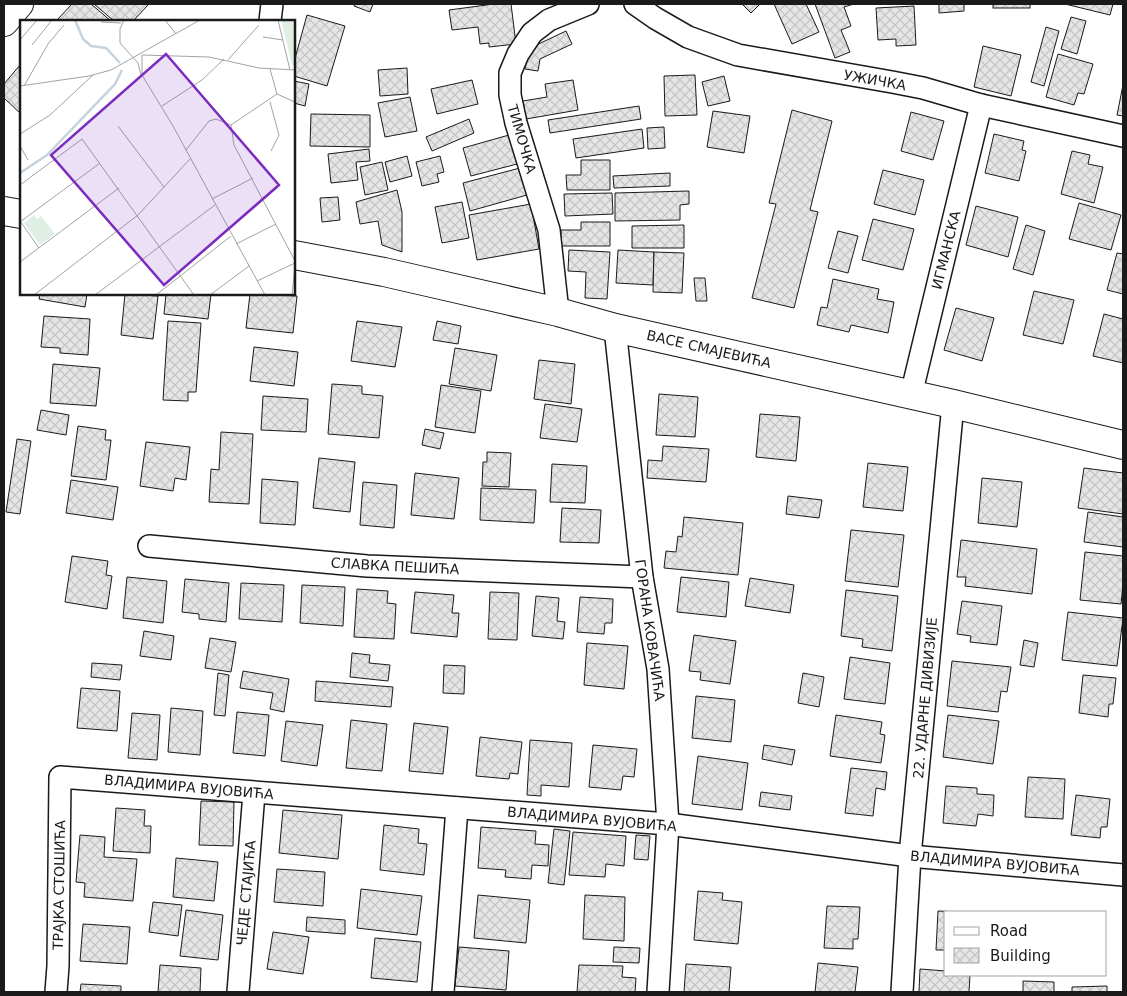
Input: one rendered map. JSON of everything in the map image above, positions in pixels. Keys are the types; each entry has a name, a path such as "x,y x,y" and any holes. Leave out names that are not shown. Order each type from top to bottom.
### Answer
{"street":[{"path":"4,22 19,4"},
{"path":"270,20 272,4"},
{"name":"ТИМОЧКА","path":"558,312 549,230 516,123 510,95 510,73 518,54 532,32 549,20 588,4"},
{"name":"УЖИЧКА","path":"634,4 688,36 738,55 899,83 981,105 1123,136"},
{"name":"ИГМАНСКА","path":"911,395 981,105"},
{"path":"4,211 20,214"},
{"name":"ВАСЕ СМАЈЕВИЋА","path":"295,255 384,272 558,312 615,328 952,404 1123,445"},
{"name":"ГОРАНА КОВАЧИЋА","path":"615,328 642,577 658,669 668,824 658,992"},
{"name":"22. УДАРНЕ ДИВИЗИЈЕ","path":"902,992 910,856 952,404"},
{"name":"СЛАВКА ПЕШИЋА","path":"148,546 367,566 642,577"},
{"name":"ВЛАДИМИРА ВУЈОВИЋА","path":"60,777 668,824 910,856 1123,875"},
{"name":"ТРАЈКА СТОШИЋА","path":"56,992 58,966 60,777"},
{"name":"ЧЕДЕ СТАЈИЋА","path":"238,992 254,793"},
{"path":"443,992 457,808"}],"building":[{"path":"72,4 91,4 110,20 57,20"},
{"path":"94,4 149,4 134,20 113,20"},
{"path":"355,4 373,4 370,12 354,6"},
{"path":"494,4 511,4 516,44 489,47 489,43 480,44 478,27 452,30 449,10"},
{"path":"742,4 760,4 751,13"},
{"path":"774,4 806,4 819,32 792,44"},
{"path":"815,4 854,4 844,7 851,26 841,30 850,52 835,58"},
{"path":"939,4 964,4 964,11 939,13"},
{"path":"993,4 1030,4 1030,8 993,8"},
{"path":"1065,4 1113,4 1110,15"},
{"path":"914,6 916,45 896,46 896,39 878,40 876,8"},
{"path":"307,15 345,26 327,86 295,76 295,58"},
{"path":"1071,17 1086,21 1077,54 1061,49"},
{"path":"1046,27 1059,31 1044,86 1031,82"},
{"path":"566,31 572,44 540,59 538,71 525,69 528,49"},
{"path":"983,46 1021,55 1011,96 974,87"},
{"path":"1058,54 1093,64 1084,94 1078,93 1074,105 1046,97"},
{"path":"20,65 20,113 4,98 4,84"},
{"path":"407,68 408,94 380,96 378,70"},
{"path":"695,75 697,115 665,116 664,76"},
{"path":"724,76 730,101 708,106 702,82"},
{"path":"472,80 478,104 437,114 431,89"},
{"path":"573,80 578,110 526,119 523,101 547,97 545,84"},
{"path":"295,81 309,84 305,106 295,103"},
{"path":"1123,85 1123,116 1117,115"},
{"path":"410,97 417,131 385,137 378,103"},
{"path":"639,106 641,119 550,133 548,120"},
{"path":"792,110 832,121 810,210 818,212 794,308 752,298 776,204 769,203"},
{"path":"713,111 750,116 744,153 707,147"},
{"path":"911,112 944,121 933,160 901,151"},
{"path":"311,114 370,115 370,147 310,146"},
{"path":"469,119 474,133 432,151 426,137"},
{"path":"664,127 665,148 648,149 647,128"},
{"path":"642,129 644,148 576,158 573,139"},
{"path":"994,134 1024,141 1022,150 1026,151 1019,181 985,173"},
{"path":"509,135 517,164 471,176 463,148"},
{"path":"369,149 370,161 356,162 358,180 331,183 328,154"},
{"path":"1072,151 1090,155 1088,164 1103,167 1094,203 1061,194"},
{"path":"407,156 412,176 390,182 385,162"},
{"path":"440,156 444,172 437,174 439,182 422,186 416,162"},
{"path":"581,160 610,160 610,190 567,190 566,175 581,175"},
{"path":"382,162 388,190 365,195 360,167"},
{"path":"520,168 527,195 470,211 463,183"},
{"path":"883,170 924,180 915,215 874,204"},
{"path":"670,173 670,186 614,188 613,176"},
{"path":"397,190 402,212 402,252 382,245 378,221 360,224 356,202"},
{"path":"689,191 689,204 680,205 680,220 615,221 615,193"},
{"path":"612,193 613,214 565,216 564,194"},
{"path":"338,197 340,220 322,222 320,198"},
{"path":"462,202 469,238 442,243 435,207"},
{"path":"1079,203 1121,215 1111,250 1069,239"},
{"path":"531,204 539,249 477,260 469,215"},
{"path":"976,206 1018,217 1008,257 966,245"},
{"path":"873,219 914,229 903,270 862,260"},
{"path":"581,222 610,222 610,246 561,246 561,230 581,230"},
{"path":"684,225 684,248 632,248 632,226"},
{"path":"1026,225 1045,231 1033,275 1013,269"},
{"path":"838,231 858,236 848,273 828,268"},
{"path":"569,250 610,252 607,299 585,298 586,272 568,271"},
{"path":"618,250 654,252 653,285 616,283"},
{"path":"654,252 684,253 682,293 653,292"},
{"path":"1117,253 1123,254 1123,294 1107,290"},
{"path":"694,278 705,278 707,301 696,301"},
{"path":"833,279 879,289 877,299 894,302 888,333 851,325 849,332 817,325 821,307 827,308"},
{"path":"1034,291 1074,300 1063,344 1023,335"},
{"path":"40,295 87,295 85,307 39,299"},
{"path":"125,295 158,296 153,339 121,335"},
{"path":"166,295 211,295 208,319 164,314"},
{"path":"250,295 297,296 293,333 246,328"},
{"path":"956,308 994,318 982,361 944,350"},
{"path":"1104,314 1123,319 1123,363 1093,356"},
{"path":"44,316 90,319 88,355 60,353 60,348 41,347"},
{"path":"168,321 201,323 196,392 188,392 188,401 163,400"},
{"path":"357,321 402,327 395,367 351,361"},
{"path":"437,321 461,326 458,344 433,340"},
{"path":"254,347 298,352 294,386 250,381"},
{"path":"455,348 497,355 491,391 449,384"},
{"path":"539,360 575,364 571,404 534,399"},
{"path":"53,364 100,368 96,406 50,403"},
{"path":"332,384 362,386 362,394 383,396 379,438 328,434"},
{"path":"441,385 481,391 475,433 435,427"},
{"path":"659,394 698,397 695,437 656,435"},
{"path":"263,396 308,399 306,432 261,430"},
{"path":"545,404 582,409 577,442 540,438"},
{"path":"41,410 69,415 66,435 37,430"},
{"path":"760,414 800,417 796,461 756,457"},
{"path":"78,426 106,430 105,440 111,440 106,480 71,476"},
{"path":"425,429 444,433 440,449 422,445"},
{"path":"221,432 253,434 249,504 209,502 211,469 219,470"},
{"path":"17,439 31,441 20,514 6,512"},
{"path":"146,442 190,447 186,480 175,478 173,491 140,486"},
{"path":"663,446 709,449 706,482 647,478 648,460 662,461"},
{"path":"487,452 511,453 509,487 482,486 483,462 487,462"},
{"path":"319,458 355,462 350,512 313,508"},
{"path":"868,463 908,467 903,511 863,507"},
{"path":"552,464 587,466 585,503 550,502"},
{"path":"1084,468 1123,473 1123,514 1078,508"},
{"path":"415,473 459,478 454,519 411,515"},
{"path":"982,478 1022,482 1017,527 978,523"},
{"path":"262,479 298,482 295,525 260,523"},
{"path":"71,480 118,487 113,520 66,513"},
{"path":"363,482 397,485 394,528 360,525"},
{"path":"481,488 536,490 534,523 480,520"},
{"path":"788,496 822,500 819,518 786,514"},
{"path":"562,508 601,510 599,543 560,542"},
{"path":"1088,512 1123,517 1123,547 1084,542"},
{"path":"684,517 743,523 738,575 664,568 666,551 676,552 678,536 682,537"},
{"path":"851,530 904,535 898,587 845,581"},
{"path":"961,540 1037,549 1032,594 965,586 966,577 957,577"},
{"path":"1085,552 1123,556 1121,604 1080,600"},
{"path":"72,556 108,561 106,575 112,576 107,609 65,602"},
{"path":"127,577 167,581 163,623 123,618"},
{"path":"681,577 729,582 726,617 677,612"},
{"path":"750,578 794,585 790,613 745,606"},
{"path":"185,579 229,583 226,622 199,619 199,614 182,612"},
{"path":"241,583 284,585 282,622 239,619"},
{"path":"302,585 345,587 343,626 300,623"},
{"path":"357,589 388,591 387,603 396,604 394,639 354,637"},
{"path":"846,590 898,596 892,651 862,647 863,639 841,636"},
{"path":"415,592 454,595 452,613 459,613 457,637 411,633"},
{"path":"490,592 519,593 517,640 488,639"},
{"path":"536,596 559,598 557,621 565,622 563,639 532,636"},
{"path":"580,597 613,599 612,623 605,623 604,634 577,632"},
{"path":"962,601 1002,606 997,645 970,642 971,636 957,634"},
{"path":"1068,612 1123,618 1117,666 1062,660"},
{"path":"144,631 174,636 171,660 140,656"},
{"path":"694,635 736,641 730,684 700,680 701,672 689,671"},
{"path":"210,638 236,642 231,672 205,668"},
{"path":"1024,640 1038,643 1034,667 1020,665"},
{"path":"587,643 628,646 624,689 584,685"},
{"path":"352,653 370,655 369,663 390,665 388,681 350,677"},
{"path":"850,657 890,663 885,704 844,699"},
{"path":"952,661 1011,667 1007,692 1001,691 998,712 947,706"},
{"path":"92,663 122,665 120,680 91,677"},
{"path":"444,665 465,666 464,694 443,693"},
{"path":"243,671 289,679 284,712 270,709 273,693 240,688"},
{"path":"218,673 229,675 225,716 214,715"},
{"path":"803,673 824,677 819,707 798,703"},
{"path":"1083,675 1116,678 1113,704 1109,704 1108,717 1079,713"},
{"path":"316,681 393,687 391,707 315,701"},
{"path":"81,688 120,691 117,731 77,728"},
{"path":"696,696 735,700 731,742 692,738"},
{"path":"171,708 203,711 200,755 168,752"},
{"path":"237,712 269,715 265,756 233,753"},
{"path":"132,713 160,715 157,760 128,758"},
{"path":"836,715 882,722 880,734 885,735 881,763 830,756"},
{"path":"948,715 999,721 993,764 943,757"},
{"path":"351,720 387,724 382,771 346,768"},
{"path":"286,721 323,725 317,766 281,761"},
{"path":"414,723 448,727 443,774 409,771"},
{"path":"480,737 522,742 518,774 510,773 509,779 476,776"},
{"path":"530,740 572,743 569,787 541,785 541,796 527,795"},
{"path":"593,745 637,749 634,777 623,776 621,790 589,787"},
{"path":"764,745 795,750 792,765 762,759"},
{"path":"698,756 748,763 742,810 692,804"},
{"path":"851,768 887,772 885,790 876,788 873,816 845,813"},
{"path":"1028,777 1065,779 1063,819 1025,817"},
{"path":"946,786 977,788 977,794 994,795 993,816 978,814 976,826 943,823"},
{"path":"761,792 792,796 790,810 759,806"},
{"path":"1076,795 1110,799 1107,827 1101,827 1100,838 1071,835"},
{"path":"201,801 234,802 233,846 199,845"},
{"path":"116,808 145,810 144,826 151,826 150,853 113,851"},
{"path":"283,810 342,815 338,859 279,853"},
{"path":"384,825 419,829 418,843 427,844 424,875 380,870"},
{"path":"481,827 536,831 535,844 549,845 548,866 532,865 531,879 505,877 506,870 478,868"},
{"path":"554,829 570,831 564,885 548,883"},
{"path":"573,832 626,836 624,866 606,864 605,877 569,875"},
{"path":"80,835 105,837 104,857 137,859 133,901 84,897 85,883 76,882"},
{"path":"636,835 650,836 648,860 634,859"},
{"path":"176,858 218,862 214,901 173,897"},
{"path":"277,869 325,872 323,906 274,902"},
{"path":"361,889 422,896 417,935 357,928"},
{"path":"698,891 723,893 722,900 742,902 738,944 694,940"},
{"path":"478,895 530,900 526,943 474,938"},
{"path":"585,895 625,897 624,941 583,939"},
{"path":"153,902 182,905 178,936 149,932"},
{"path":"827,906 860,907 858,939 853,939 853,949 824,948"},
{"path":"186,910 223,915 218,960 180,956"},
{"path":"938,911 944,911 944,950 936,950"},
{"path":"307,917 345,920 345,934 306,931"},
{"path":"83,924 130,927 127,964 80,961"},
{"path":"273,932 309,937 303,974 267,969"},
{"path":"375,938 421,942 417,982 371,978"},
{"path":"459,947 509,951 506,990 455,986"},
{"path":"614,947 640,948 639,963 613,962"},
{"path":"818,963 858,967 855,992 815,992"},
{"path":"686,964 731,967 729,992 684,992"},
{"path":"160,965 201,968 200,992 158,992"},
{"path":"579,965 623,966 622,977 636,978 635,992 577,992"},
{"path":"920,969 944,971 944,976 970,976 969,992 919,992"},
{"path":"1023,981 1054,982 1054,992 1023,992"},
{"path":"81,984 121,986 121,992 80,992"},
{"path":"1107,986 1107,992 1072,992 1072,987"}]}
